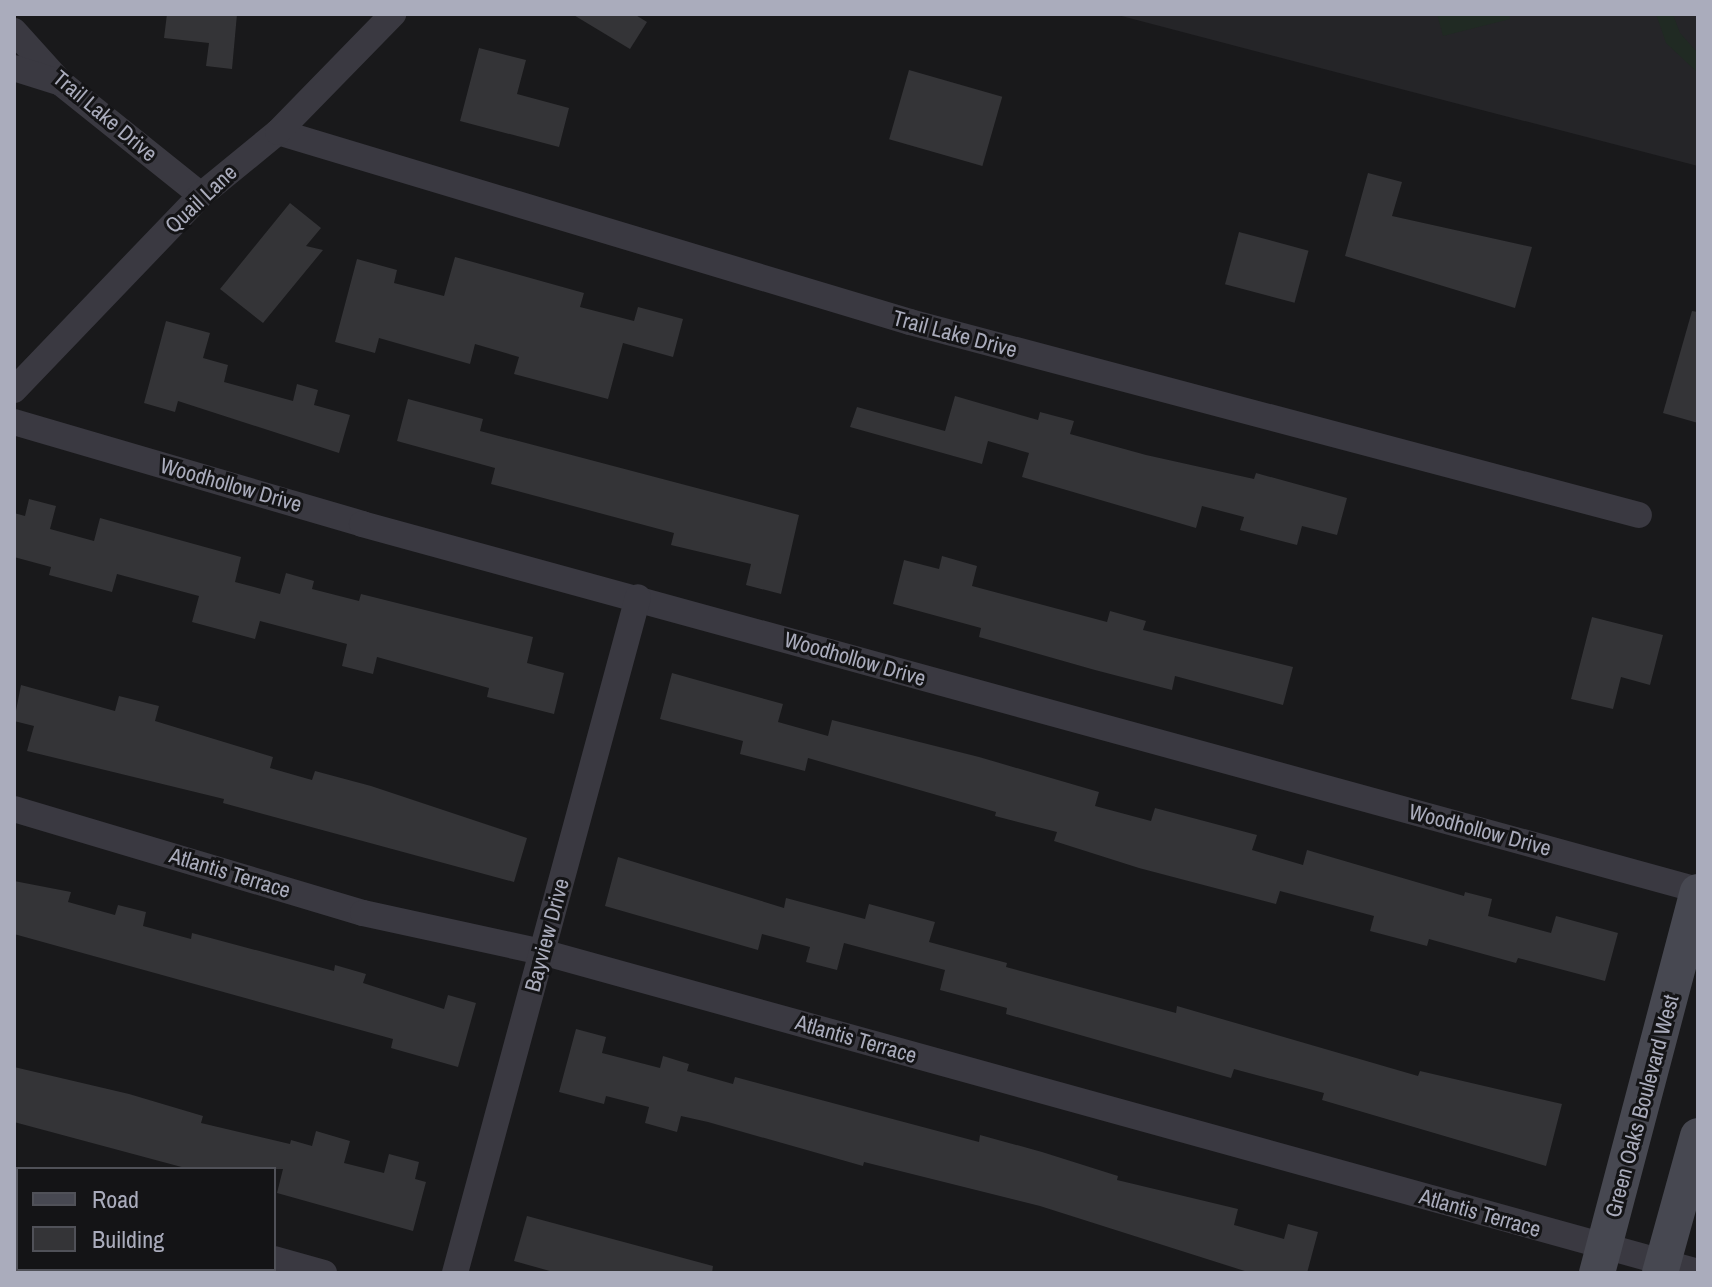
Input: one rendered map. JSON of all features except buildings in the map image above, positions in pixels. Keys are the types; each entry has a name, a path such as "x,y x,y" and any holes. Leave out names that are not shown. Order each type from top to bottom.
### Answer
{"main road":[{"name":"Green Oaks Boulevard West","path":"1601,1260 1698,891"},
{"path":"1662,1268 1698,1136"}],"street":[{"name":"Quail Lane","path":"14,390 201,195 278,132 393,14"},
{"name":"Trail Lake Drive","path":"14,31 61,83 201,195"},
{"path":"14,68 61,83"},
{"name":"Trail Lake Drive","path":"278,132 910,322 1639,515"},
{"name":"Woodhollow Drive","path":"14,422 362,524 638,597 1698,891"},
{"name":"Bayview Drive","path":"455,1273 638,597"},
{"name":"Atlantis Terrace","path":"14,809 363,913 542,952 1601,1260 1698,1272"},
{"path":"276,1260 324,1273"}],"shaded area":[{"path":"1114,14 1698,14 1698,166 1274,56"},
{"path":"1437,14 1509,14 1510,19 1443,36"},
{"path":"1656,14 1673,14 1680,33 1698,53 1698,73 1666,43"}]}
